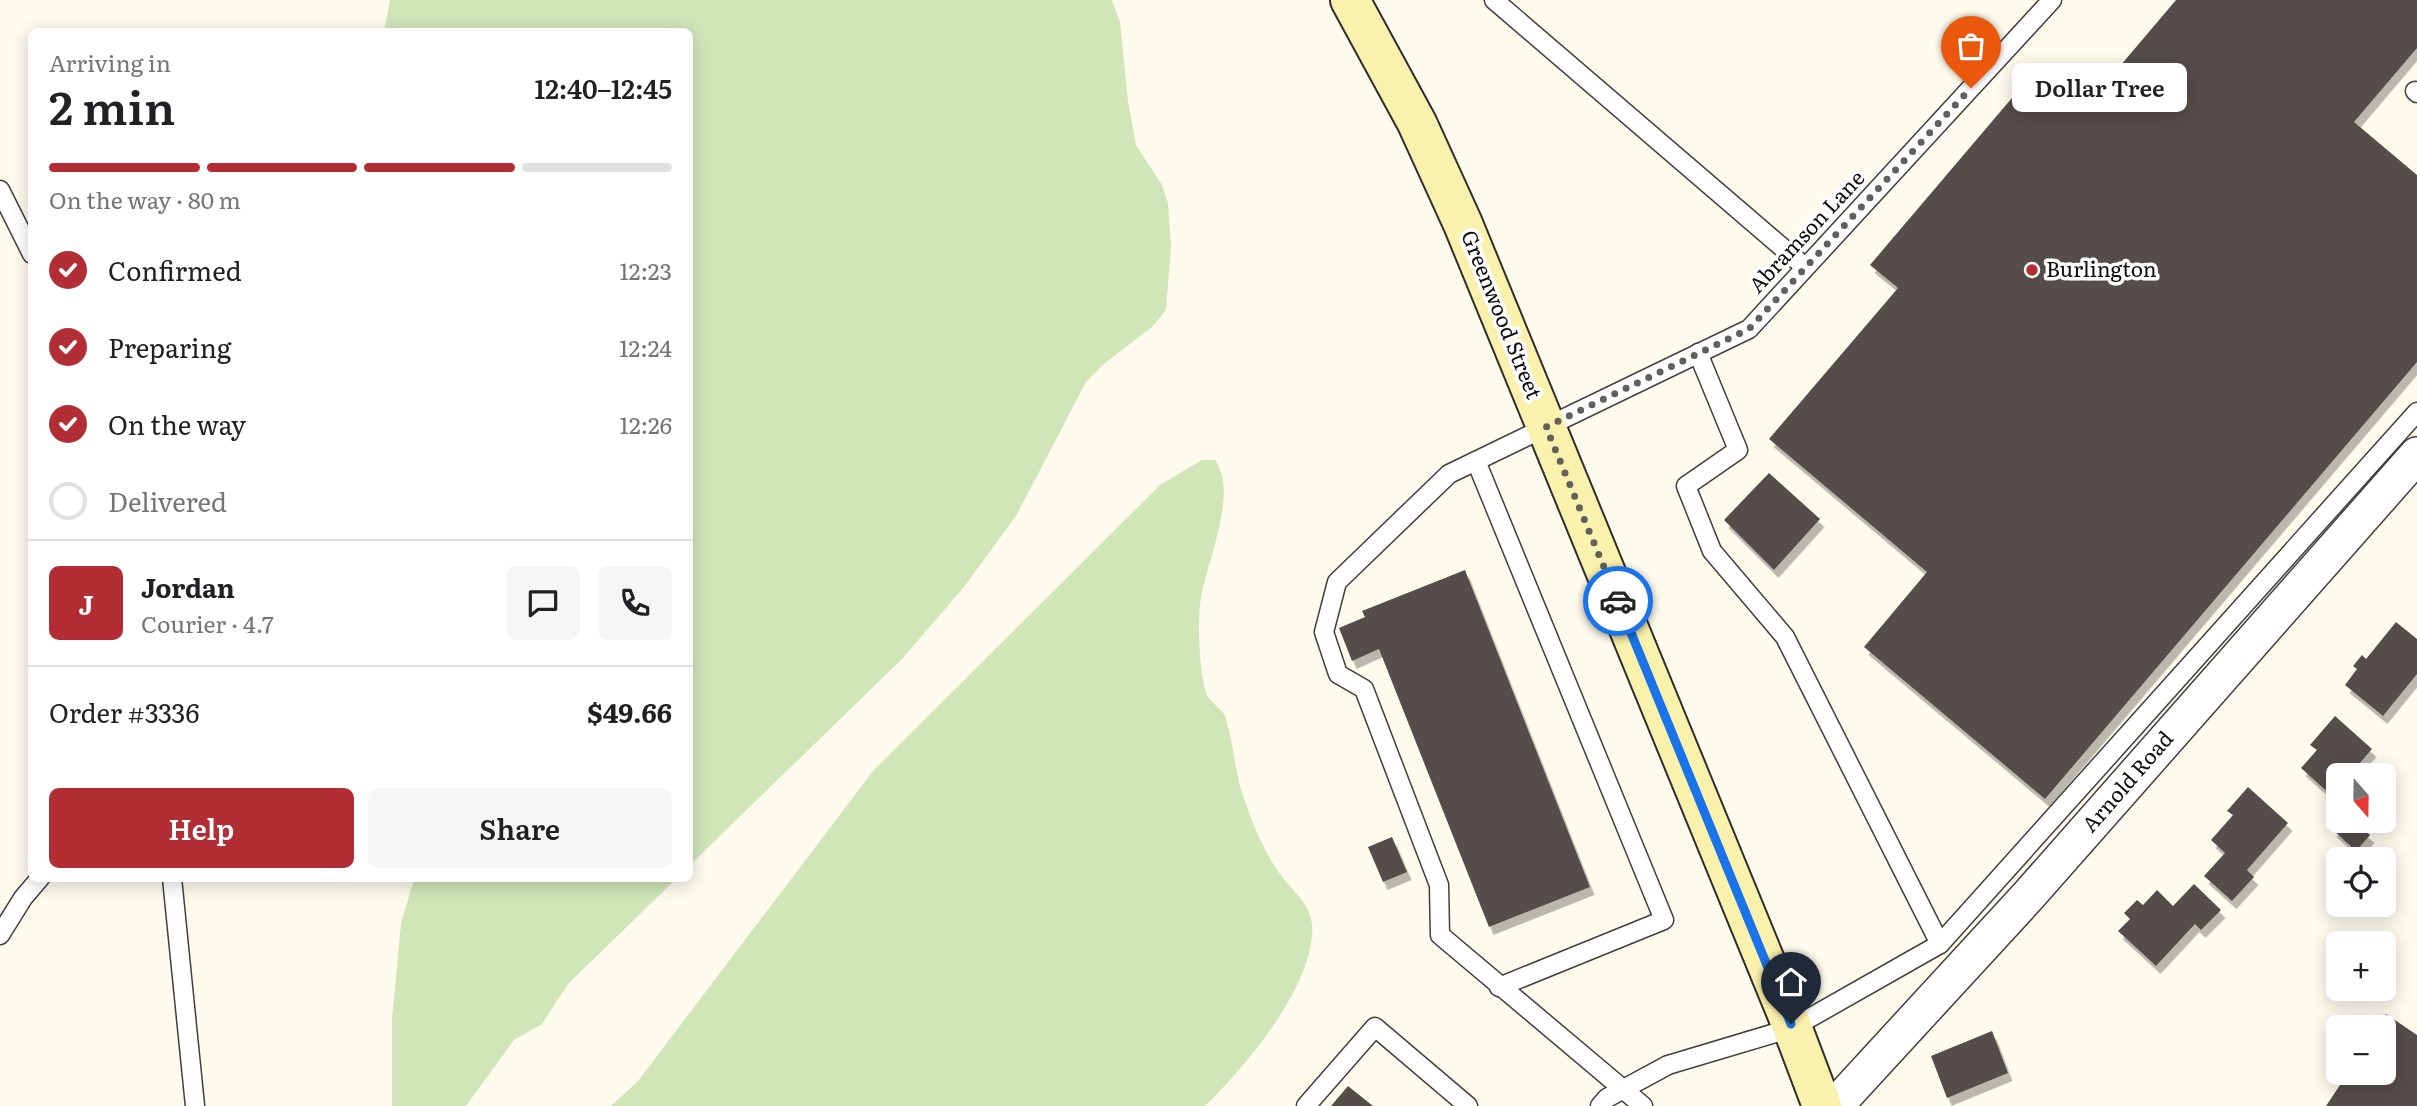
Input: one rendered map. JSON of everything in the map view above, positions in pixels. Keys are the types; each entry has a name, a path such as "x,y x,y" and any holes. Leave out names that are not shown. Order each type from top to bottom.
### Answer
{"main road":[{"name":"Greenwood Street","path":"1350,0 1430,149 1469,236 1822,1106"}],"street":[{"name":"Arnold Road","path":"1835,1106 2038,884 2417,455"}],"lane":[{"path":"1493,0 1805,267"},
{"name":"Abramson Lane","path":"1643,1106 1440,935 1439,885 1364,689 1338,674 1324,632 1337,582 1449,474 1749,329 2052,0"},
{"path":"0,190 28,246"},
{"path":"1698,353 1738,450 1686,486 1712,551 1785,637 1940,944"},
{"path":"1600,1106 1607,1098 1668,1065 1792,1028 1940,944 2417,412"},
{"path":"1476,461 1664,920 1499,987"},
{"path":"0,935 37,882"},
{"path":"172,882 195,1106"},
{"path":"1306,1106 1375,1027 1468,1106"}],"green space":[{"path":"390,0 1112,0 1120,22 1128,101 1136,145 1162,185 1168,203 1171,246 1166,310 1152,327 1105,363 1086,382 1016,516 964,587 902,659 693,862 693,28 385,28"},
{"path":"1202,460 1215,460 1222,474 1224,492 1218,531 1200,605 1201,669 1205,690 1226,719 1240,786 1257,832 1273,864 1308,909 1312,926 1307,959 1286,1006 1255,1051 1221,1090 1205,1106 611,1106 638,1081 873,771 1160,485"},
{"path":"413,882 673,882 568,984 542,1024 514,1040 466,1106 392,1106 392,1019 401,924"}],"building":[{"path":"2176,0 2417,0 2417,48 2354,122 2417,175 2417,362 2045,799 1864,647 1927,572 1769,439 1898,288 1870,265 2040,65 2087,105"},
{"path":"1769,473 1820,519 1774,570 1724,520"},
{"path":"1465,570 1590,887 1489,927 1379,649 1352,661 1339,628 1365,617 1362,611"},
{"path":"2396,622 2417,639 2417,674 2383,716 2345,685 2357,669 2353,666 2362,655 2366,659"},
{"path":"2335,716 2372,749 2360,763 2326,763 2326,791 2301,768 2317,750 2310,745"},
{"path":"2248,787 2288,823 2247,870 2254,877 2232,901 2204,876 2225,853 2211,840 2233,815 2227,811"},
{"path":"2336,833 2370,835 2360,847 2352,847"},
{"path":"1392,837 1407,872 1383,882 1368,847"},
{"path":"2194,884 2221,910 2201,930 2195,924 2156,966 2118,931 2130,919 2124,913 2137,900 2143,905 2157,890 2173,906"},
{"path":"2396,1021 2417,1035 2417,1106 2326,1106 2340,1085 2396,1085"},
{"path":"1992,1031 2008,1073 1947,1098 1931,1056"},
{"path":"1348,1086 1373,1106 1331,1106"}],"way so far":[{"path":"1618,601 1546,427 1749,329 1971,88"}],"place":[{"name":"Dollar Tree","path":"1971,88"},
{"name":"Burlington","path":"2032,270"}],"route":[{"path":"1618,601 1791,1024"}]}
